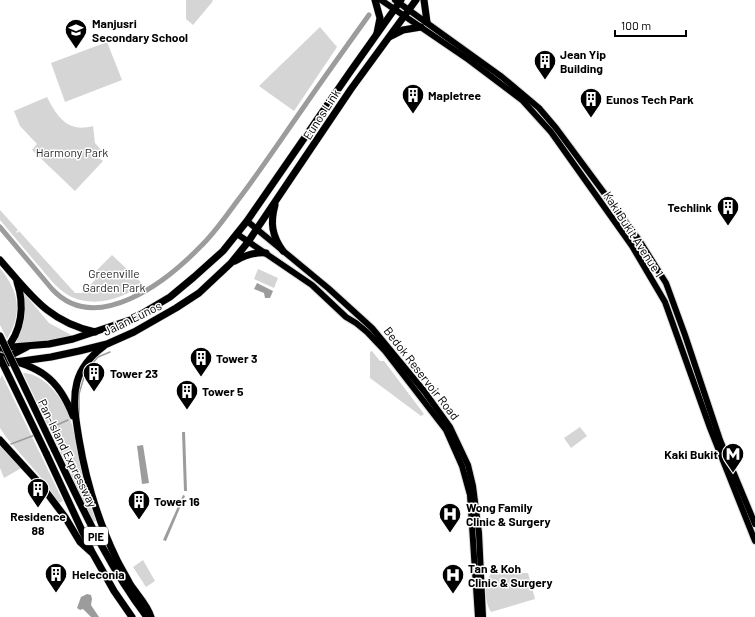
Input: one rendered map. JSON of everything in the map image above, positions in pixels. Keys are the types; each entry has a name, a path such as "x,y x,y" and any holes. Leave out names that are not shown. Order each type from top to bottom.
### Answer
{"highway":[{"path":"375,0 380,18 376,35"},
{"name":"Eunos Link","path":"248,242 351,89 416,0"},
{"path":"390,37 403,30 424,25 424,0"},
{"name":"Eunos Link","path":"237,234 395,10 398,1"},
{"path":"280,194 272,215 272,227 274,235 283,251"},
{"name":"Jalan Eunos","path":"2,355 31,346 73,339 133,319 170,297 223,251 237,234"},
{"name":"Jalan Eunos","path":"2,355 18,362 71,353 107,344 134,332 199,293 231,263 248,242"},
{"path":"231,263 245,255 266,253"},
{"path":"0,260 44,309 69,324 97,332"},
{"path":"15,278 22,305 21,315 18,328 2,355 36,359"},
{"name":"Pan-Island Expressway","path":"0,336 103,550 120,580 147,617"},
{"path":"107,344 96,352 88,361 77,381 74,408 77,428 86,479 94,506 105,534 124,571 148,609 151,617"},
{"name":"Pan-Island Expressway","path":"2,355 92,552 114,591 132,617"},
{"path":"18,362 39,371 53,382 64,396 77,428"},
{"path":"0,440 41,485 65,517 80,542 92,552"}],"main road":[{"name":"Kaki Bukit Avenue 1","path":"381,0 405,16 424,25 502,76 539,108 556,128 639,240 666,283 720,440 755,524"},
{"name":"Kaki Bukit Avenue 1","path":"398,1 424,25 522,100 547,127 632,246 665,302 710,428 755,541"},
{"name":"Bedok Reservoir Road","path":"247,221 328,288 372,328 424,391 450,426 468,464 474,486 479,533 483,617"},
{"name":"Bedok Reservoir Road","path":"237,234 312,285 346,317 356,323 376,341 446,430 462,466 470,495 478,617"}],"green space":[{"path":"186,0 213,1 193,25 186,19"},
{"path":"320,27 337,47 294,111 259,86"},
{"path":"107,42 122,80 65,102 51,63"},
{"name":"Harmony Park","path":"47,97 59,117 64,122 84,128 93,126 95,143 104,153 99,158 103,161 75,191 32,150 37,144 20,126 14,111"},
{"name":"Greenville Garden Park","path":"0,210 18,230 16,232 17,233 19,231 75,293 82,293 95,280 95,272 112,255 143,284 117,298 97,302 77,299 68,295 52,281 0,220"},
{"path":"0,268 11,285 17,302 15,320 7,339 0,325"},
{"path":"258,269 278,278 274,288 254,279"},
{"path":"23,292 49,323 73,336 47,341 16,344 24,317"},
{"path":"372,351 380,361 384,361 424,414 421,416 370,378 370,352"},
{"path":"23,373 40,378 45,382 55,391 68,412 75,436 85,486 96,521 93,522"},
{"path":"2,375 63,501 59,503 44,481 0,428 0,379"},
{"path":"580,427 587,436 571,448 564,438"},
{"path":"3,446 23,467 4,478 0,468 0,447"},
{"path":"143,560 155,581 146,587 133,567"},
{"path":"528,573 535,599 491,612 487,604 486,588 488,578 491,574"}],"shaded area":[{"path":"257,283 273,291 270,298 265,298 264,293 254,289"},
{"path":"182,432 185,432 187,491 184,491"},
{"path":"143,445 149,483 142,484 137,446"},
{"path":"183,495 185,496 166,541 163,540"},
{"path":"87,594 91,595 91,605 99,617 91,617 83,609 80,610 77,608 81,597"}],"waterway":[{"path":"0,227 52,289 70,302 89,307 109,306 130,299 150,288 186,261 215,230 254,178 369,15"},
{"path":"79,415 79,394 84,377 98,357 110,352"},
{"path":"48,429 68,420"},
{"path":"11,444 35,435"}],"place":[{"name":"Manjusri Secondary School","path":"76,50"},
{"name":"Jean Yip Building","path":"545,80"},
{"name":"Mapletree","path":"413,114"},
{"name":"Eunos Tech Park","path":"591,118"},
{"name":"Techlink","path":"728,226"},
{"name":"Tower 3","path":"201,378"},
{"name":"Tower 23","path":"94,392"},
{"name":"Tower 5","path":"187,410"},
{"name":"Kaki Bukit","path":"733,474"},
{"name":"Residence 88","path":"38,508"},
{"name":"Tower 16","path":"139,520"},
{"name":"Wong Family Clinic & Surgery","path":"450,534"},
{"name":"Heleconia","path":"56,594"},
{"name":"Tan & Koh Clinic & Surgery","path":"453,594"}]}
